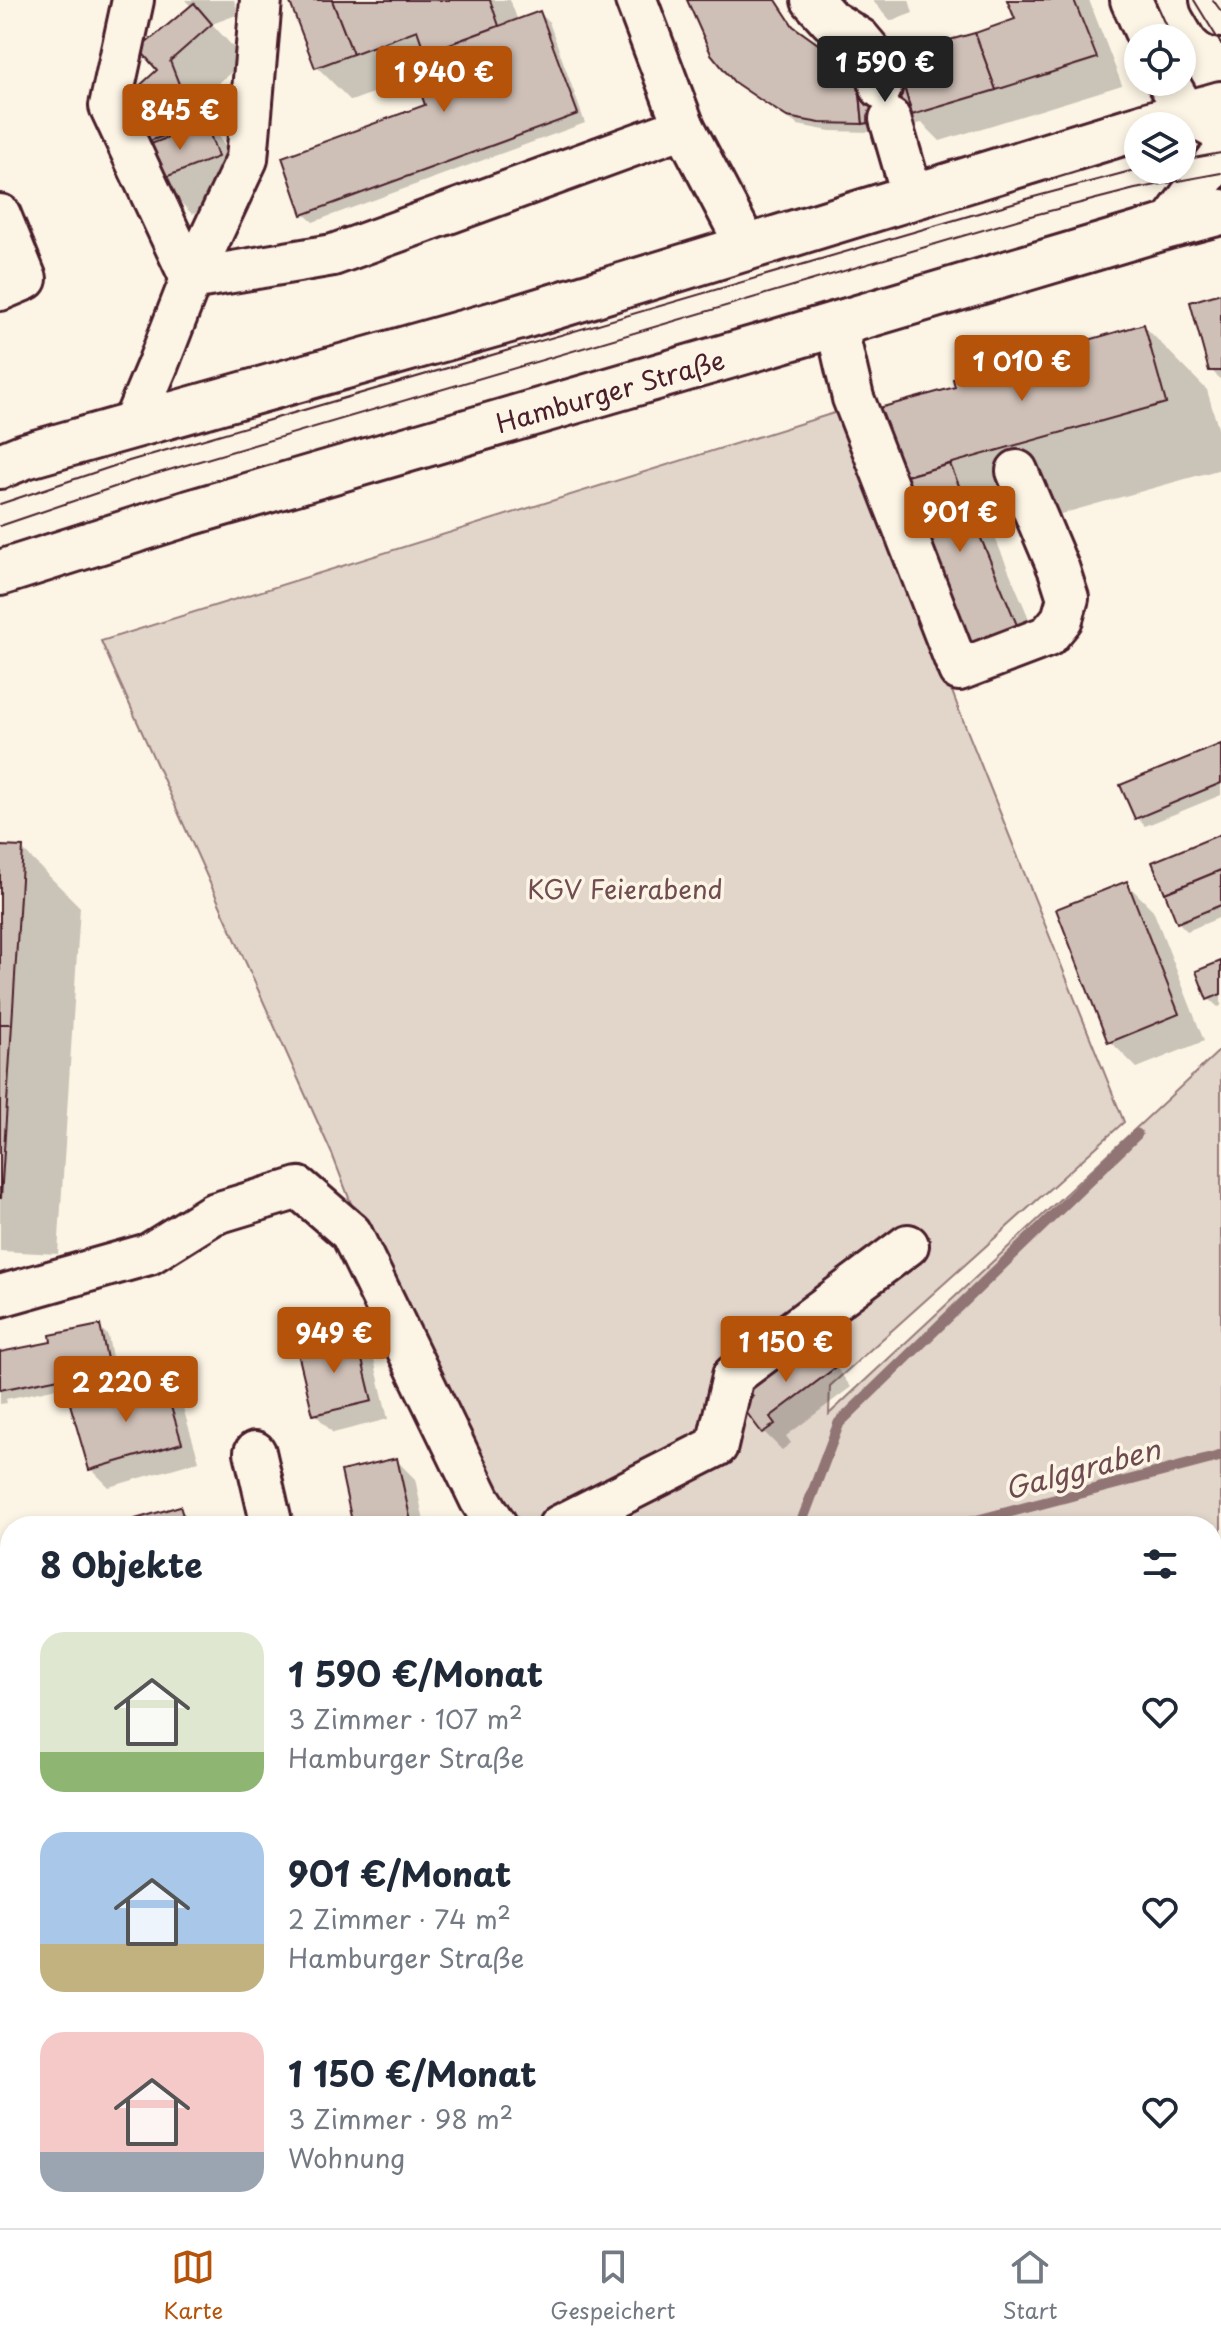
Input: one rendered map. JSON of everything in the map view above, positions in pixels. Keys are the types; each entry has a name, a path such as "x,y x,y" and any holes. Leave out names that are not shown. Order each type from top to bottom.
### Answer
{"main road":[{"path":"0,466 25,456 520,317 1124,132"},
{"name":"Hamburger Straße","path":"0,573 189,513 1221,212"}],"street":[{"path":"133,0 110,106 191,279"},
{"path":"132,426 191,279 247,159 261,0"},
{"path":"636,0 684,127 747,247"},
{"path":"812,0 830,20 860,39 871,52 913,198"},
{"path":"1131,0 1142,24"},
{"path":"1211,0 1221,17"},
{"path":"191,279 333,255 684,127"},
{"path":"1168,226 1221,155"},
{"path":"0,215 26,279 0,290"},
{"path":"836,324 853,398 959,670 1048,636 1062,619 1068,598 1017,471"},
{"path":"0,1296 149,1254 213,1214 299,1188 351,1233 491,1516"},
{"path":"579,1516 717,1446 733,1376 908,1245"},
{"path":"255,1452 270,1516"}],"green space":[{"name":"KGV Feierabend","path":"847,409 959,710 1124,1122 830,1386 829,1414 1221,1049 1221,1516 471,1516 332,1154 101,641"}],"building":[{"path":"289,0 332,0 353,54 315,68"},
{"path":"332,0 490,0 499,26 425,53 417,30 353,54"},
{"path":"687,0 776,0 793,26 821,46 856,55 863,124 820,123 787,117 734,82 711,54"},
{"path":"1007,0 1074,0 1097,58 996,90 975,33 1015,19"},
{"path":"194,3 212,24 170,61 195,125 141,144 124,100 157,70 139,49"},
{"path":"540,11 578,114 302,215 282,157 425,105 409,59"},
{"path":"975,33 996,90 912,115 895,55"},
{"path":"903,83 912,115 863,124 860,92"},
{"path":"206,123 218,157 155,181 143,147"},
{"path":"1221,293 1221,371 1209,371 1190,302"},
{"path":"1144,324 1166,403 892,480 872,410 955,387 953,379"},
{"path":"950,464 1017,625 966,646 953,616 959,613 903,477"},
{"path":"1221,744 1221,783 1135,819 1120,785"},
{"path":"1221,834 1221,870 1165,893 1152,862"},
{"path":"0,846 23,847 12,1024 0,1024"},
{"path":"1221,870 1221,905 1177,923 1165,893"},
{"path":"1127,881 1179,1014 1108,1043 1056,909"},
{"path":"1221,961 1221,994 1207,1000 1196,971"},
{"path":"0,1024 12,1024 1,1198 0,1198"},
{"path":"100,1325 107,1359 62,1368 64,1377 0,1390 0,1352 51,1342 50,1335"},
{"path":"356,1335 372,1401 313,1415 297,1349"},
{"path":"815,1341 835,1368 770,1417 775,1424 762,1433 741,1405 753,1396 748,1390 762,1380 757,1373 768,1365 772,1372"},
{"path":"162,1377 182,1443 89,1470 70,1404"},
{"path":"397,1458 410,1516 351,1516 341,1471"},
{"path":"180,1506 183,1516 146,1516"}],"waterway":[{"path":"804,1516 839,1423 1137,1134"},
{"name":"Galggraben","path":"994,1516 1221,1456"}],"tram line":[{"path":"1194,0 1221,44"},
{"path":"1213,0 1221,11"},
{"path":"1196,157 1221,153"},
{"path":"0,504 129,461 1124,173"},
{"path":"0,526 135,480 1034,215 1135,189 1221,173"}]}
